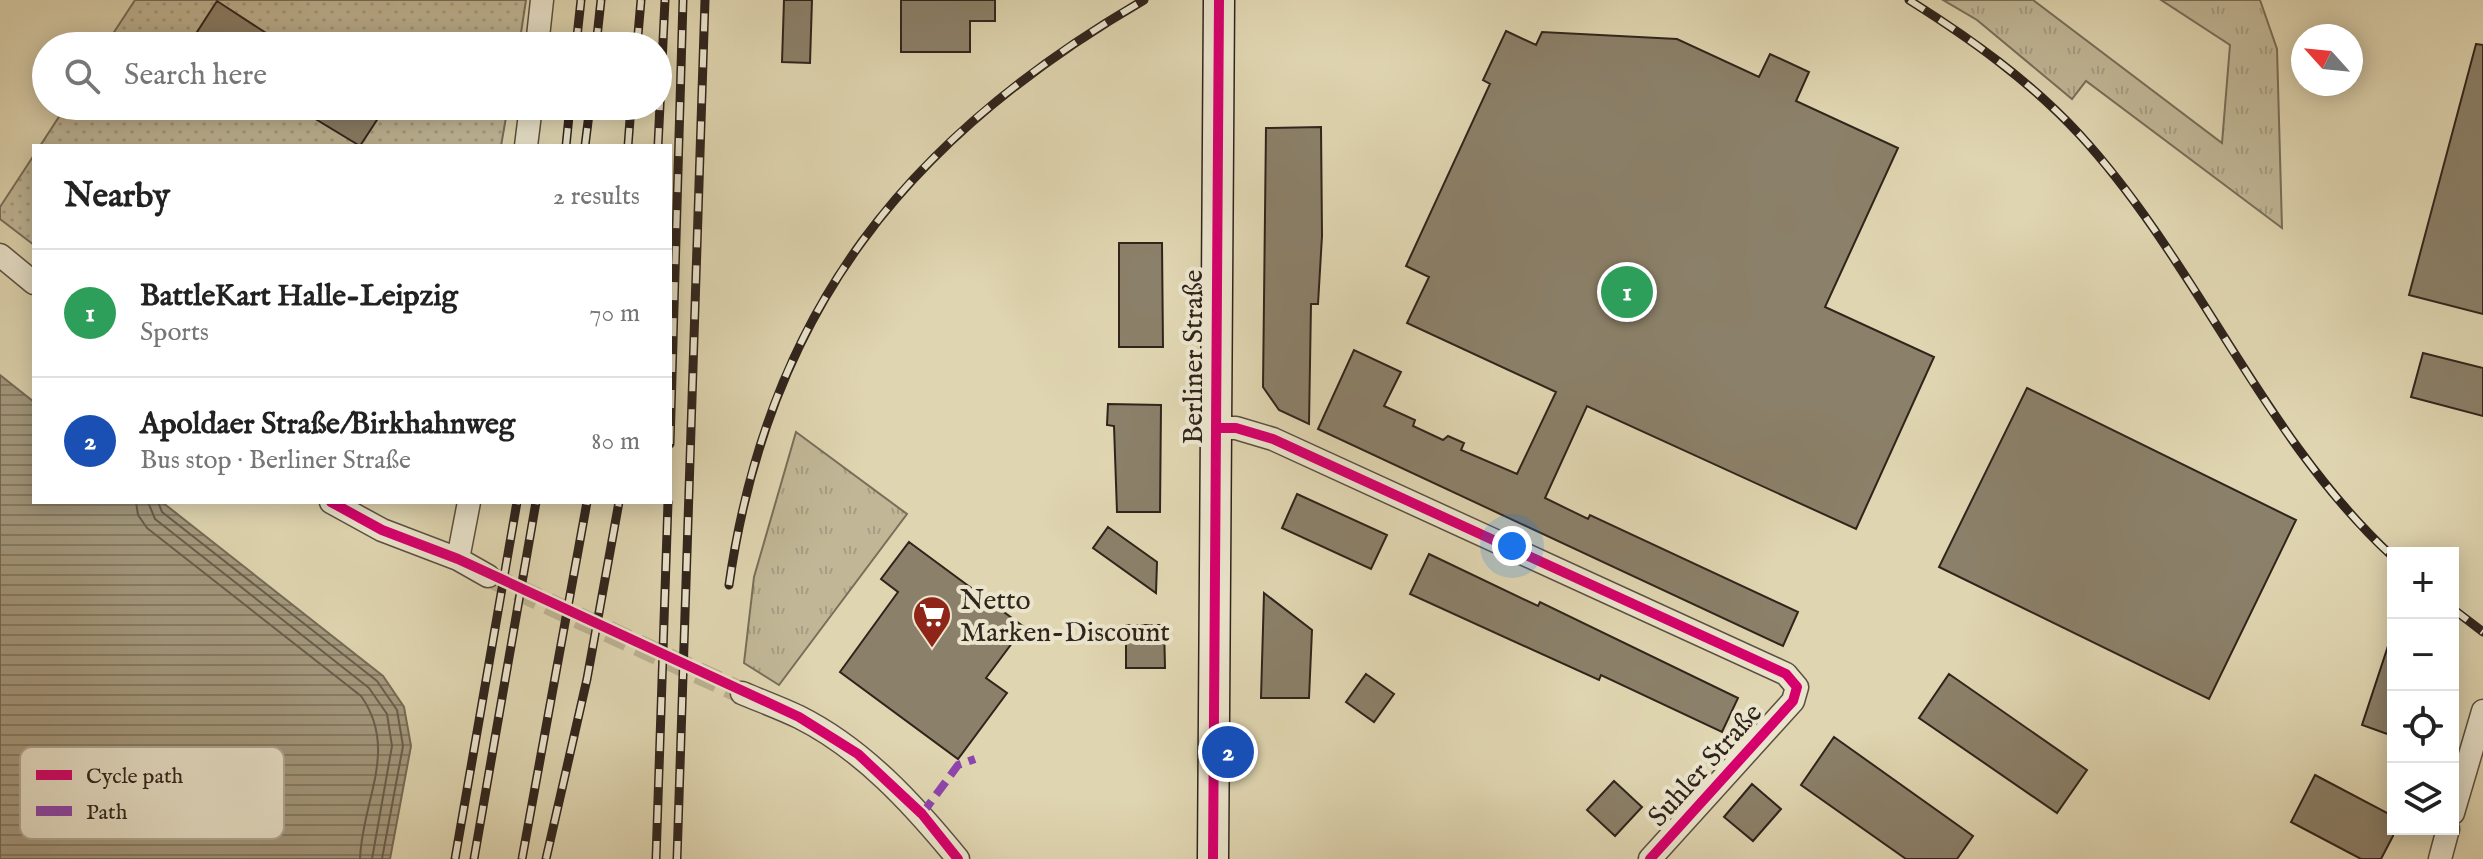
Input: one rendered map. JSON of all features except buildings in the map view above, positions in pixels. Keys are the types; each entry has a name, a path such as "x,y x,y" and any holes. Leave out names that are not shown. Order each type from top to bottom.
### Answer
{"street":[{"path":"539,32 542,0"},
{"name":"Berliner Straße","path":"1213,859 1219,0"},
{"path":"526,144 529,120"},
{"path":"0,255 32,281"},
{"name":"Suhler Straße","path":"1216,428 1236,428 1273,439 1786,674 1797,687 1793,701 1650,859"},
{"path":"335,504 382,530 458,559 488,576"},
{"path":"458,559 469,504"},
{"path":"742,693 799,717 858,754 922,814 958,859"},
{"path":"2459,793 2483,711"},
{"path":"2440,859 2446,835"}],"green space":[{"path":"135,0 526,0 521,32 114,32"},
{"path":"1943,0 2033,0 2222,143 2230,45 2161,0 2260,0 2277,49 2282,228 2086,81 2072,99 1977,20"},
{"path":"57,120 506,120 501,144 41,144"},
{"path":"32,158 32,243 0,219 0,207"},
{"path":"796,432 907,514 779,685 744,663 754,577"}],"water":[{"path":"0,375 32,400 32,504 165,504 383,676 404,707 411,746 390,859 0,859"}],"tunnel":[{"path":"488,576 742,693"}],"railway":[{"path":"578,32 581,0"},
{"path":"598,32 601,0"},
{"path":"638,32 641,0"},
{"path":"663,32 665,0"},
{"path":"672,376 683,0"},
{"path":"677,859 705,0"},
{"path":"729,585 748,487 777,397 815,315 863,241 919,173 985,111 1060,53 1144,0"},
{"path":"1909,0 1999,62 2080,135 2122,185 2161,239 2268,405 2306,458 2347,509 2387,551"},
{"path":"566,144 569,120"},
{"path":"585,144 588,120"},
{"path":"628,144 630,120"},
{"path":"658,144 659,120"},
{"path":"455,859 517,504"},
{"path":"474,859 536,504"},
{"path":"522,859 587,504"},
{"path":"546,859 587,679 619,504"},
{"path":"656,859 668,504"},
{"path":"2459,614 2483,632"}],"marked path":[{"path":"922,814 958,765 975,759"}],"cycle path":[{"path":"1213,859 1219,0"},
{"path":"1216,428 1236,428 1273,439 1786,674 1797,687 1793,701 1650,859"},
{"path":"335,504 382,530 458,559 799,717 858,754 922,814 958,859"}],"place":[{"name":"BattleKart Halle-Leipzig","path":"1627,292"},
{"name":"Netto Marken-Discount","path":"932,649"},
{"name":"Apoldaer Straße/Birkhahnweg","path":"1228,752"}]}
